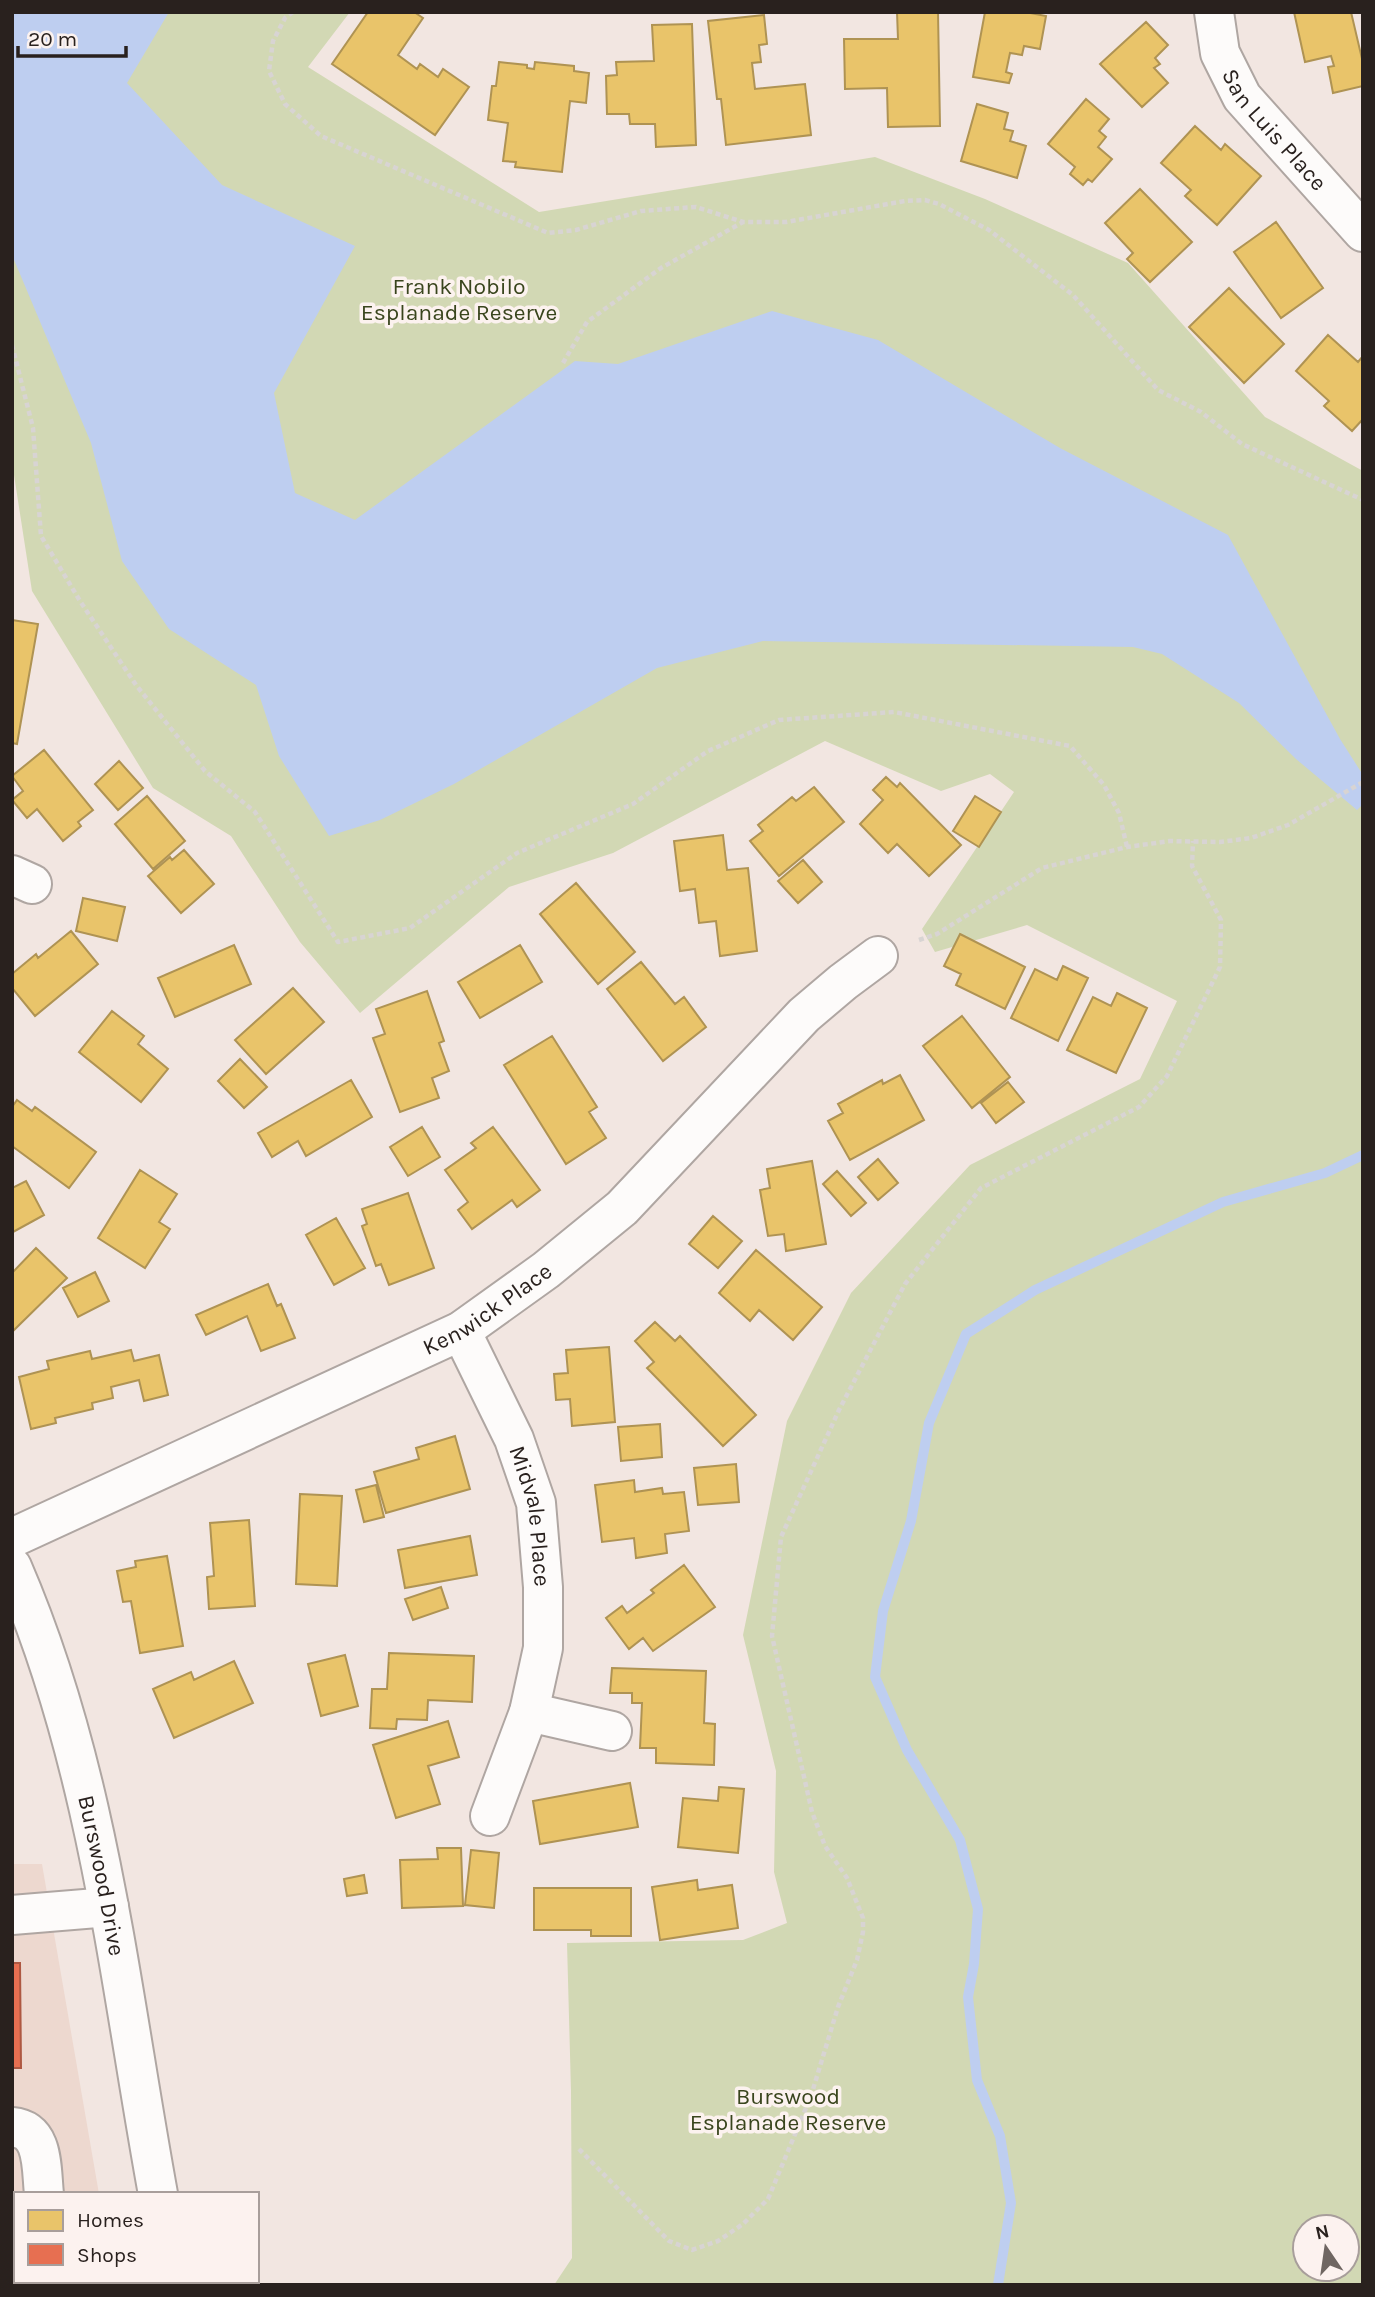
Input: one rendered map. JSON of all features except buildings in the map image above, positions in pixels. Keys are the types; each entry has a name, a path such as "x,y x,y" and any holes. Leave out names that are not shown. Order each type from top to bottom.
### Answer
{"street":[{"name":"San Luis Place","path":"1214,12 1220,53 1242,97 1363,232"},
{"name":"Kenwick Place","path":"12,1538 461,1331 546,1269 622,1208 804,1015 878,956"},
{"name":"Midvale Place","path":"461,1331 514,1439 536,1503 543,1587 543,1648 529,1712 490,1816"},
{"name":"Burswood Drive","path":"12,1567 32,1612 69,1724 84,1783 109,1907 158,2192"},
{"path":"529,1712 612,1731"},
{"path":"12,1915 109,1907"},
{"path":"12,2127 29,2132 38,2144 44,2192"}],"path":[{"path":"293,12 285,18 273,41 269,71 285,104 321,136 548,233 576,230 641,211 696,207 743,222 786,222 905,201 925,200 940,204 989,230 1073,295 1158,390 1201,412 1242,444 1363,500"},
{"path":"564,363 587,322 661,268 743,222"},
{"path":"12,345 33,428 41,536 80,601 145,695 205,771 256,812 338,942 411,928 517,853 633,804 708,751 779,720 894,712 1070,746 1104,785 1119,813 1127,847"},
{"path":"919,940 937,934 1042,868 1127,847 1251,838 1288,825 1363,782"},
{"path":"579,2149 669,2241 692,2249 718,2241 743,2224 768,2199 811,2096 838,2007 857,1960 863,1932 863,1918 847,1878 825,1846 810,1803 772,1636 781,1537 839,1410 905,1284 982,1188 1139,1107 1167,1076 1220,967 1222,920 1192,866 1193,841"}],"shaded area":[{"path":"12,1864 42,1864 99,2192 14,2192 14,2283 108,2285 12,2285"}],"green space":[{"path":"12,12 350,12 308,67 539,212 875,157 985,199 1128,263 1265,417 1363,471 1363,2285 554,2285 572,2258 567,1943 743,1940 787,1923 774,1872 776,1771 743,1635 787,1421 851,1293 970,1165 1140,1079 1177,1001 1027,925 935,952 922,929 1014,792 990,774 941,791 825,741 613,853 509,887 360,1013 300,942 231,836 153,788 32,591 12,462"}],"water":[{"path":"12,12 169,12 127,83 222,185 355,246 274,393 295,493 355,520 575,361 618,364 772,311 878,340 1060,448 1228,535 1340,739 1363,775 1363,804 1357,810 1296,759 1239,703 1162,654 1133,647 763,641 657,668 454,784 380,820 329,836 279,756 256,685 169,629 122,561 91,443 12,255"}],"waterway":[{"path":"998,2285 1011,2203 1000,2136 977,2080 968,1997 974,1964 978,1909 960,1840 907,1750 875,1677 883,1611 911,1521 929,1423 966,1334 1035,1290 1223,1202 1325,1173 1363,1155"}],"park label":[{"name":"Frank Nobilo Esplanade Reserve","path":"459,299"},
{"name":"Burswood Esplanade Reserve","path":"788,2109"}]}
